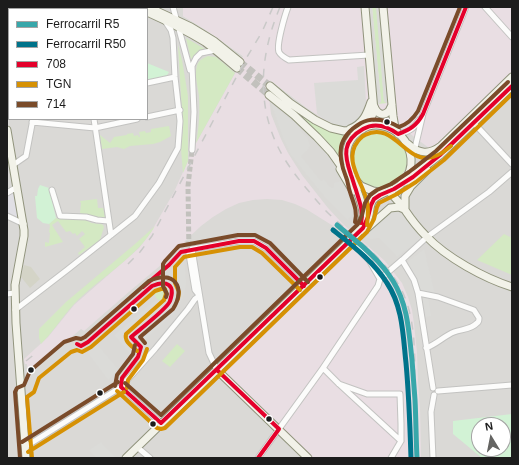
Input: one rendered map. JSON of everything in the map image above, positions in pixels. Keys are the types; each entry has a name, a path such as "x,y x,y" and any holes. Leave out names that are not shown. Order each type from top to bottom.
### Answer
{"street":[{"path":"148,7 177,24 239,65 214,41 191,27 177,24 164,21 148,13"},
{"path":"173,7 192,79"},
{"path":"288,7 278,47 279,53 282,57 289,60 369,55"},
{"path":"383,7 394,121 398,134"},
{"path":"397,200 402,184 409,172 423,114 466,7"},
{"path":"485,7 512,37"},
{"path":"270,86 290,103 326,126 338,130 349,131 363,129 373,115 374,106 365,8"},
{"path":"15,310 135,216 160,183 178,148 180,121 180,110 175,76 173,38 171,30 164,21"},
{"path":"192,150 194,112 192,66 196,58 201,54 216,50"},
{"path":"148,83 175,76"},
{"path":"405,209 405,196 411,186 434,163 512,77"},
{"path":"350,240 361,224 363,216 362,208 347,164 346,152 350,141 358,132 369,126 390,128 414,149 423,152 430,152 438,149 512,86"},
{"path":"269,94 294,115 331,152 343,169 352,176 356,182 366,189 379,192 389,191"},
{"path":"338,130 352,129 363,121 373,96"},
{"path":"374,106 378,113 383,114 389,111 392,104"},
{"path":"148,117 180,110"},
{"path":"398,134 408,131 416,126 423,114"},
{"path":"13,165 26,156 32,120 95,128 132,120"},
{"path":"94,120 111,235"},
{"path":"472,121 512,164"},
{"path":"7,130 24,224 24,236 15,285 11,294 15,310 26,458"},
{"path":"405,140 410,150 411,162"},
{"path":"323,144 344,175 356,197 360,209 359,224 356,231"},
{"path":"126,458 363,228 366,224 372,202 380,195 413,177 440,155"},
{"path":"258,458 323,368 378,286 380,279 427,237 489,192 512,172"},
{"path":"7,193 17,188"},
{"path":"52,190 60,216 86,217 108,221"},
{"path":"389,191 427,237 454,258 500,284 512,287"},
{"path":"350,240 364,231 390,208 399,207 405,209"},
{"path":"7,216 24,224"},
{"path":"350,240 369,260 380,279"},
{"path":"304,286 266,248 254,241 192,249 209,353 216,370 308,458"},
{"path":"188,254 195,290 200,296"},
{"path":"402,260 414,280 418,293 426,348 435,391 432,412 433,458"},
{"path":"418,293 438,297 474,310 479,318 475,325 453,332 434,345 426,348"},
{"path":"25,447 121,387 156,349 195,299 200,296"},
{"path":"323,368 401,441"},
{"path":"339,384 367,394 400,394 401,441 391,458"},
{"path":"435,391 512,385"},
{"path":"121,387 161,423"},
{"path":"137,447 150,458"}],"shaded area":[{"path":"7,7 183,7 183,16 243,56 270,80 317,114 363,123 387,121 409,133 512,82 512,458 413,458 223,370 311,458 7,458"},
{"path":"183,7 512,7 512,82 449,143 429,148 409,133 387,121 340,126 328,122 270,80 269,97 271,114 288,153 302,175 328,208 343,224 385,261 402,283 408,297 412,310 417,352 421,458 311,458 223,370 353,242 338,229 306,209 282,200 267,199 239,203 213,217 184,242 186,244 84,331 81,329 28,374 27,364 25,364 24,359 48,337 74,305 139,248 151,232 174,192 196,143 243,56 183,16"},
{"path":"372,7 381,102 378,104 376,102 368,8"},
{"path":"381,7 389,101 387,103 384,101 376,8"},
{"path":"364,66 366,103 361,118 352,126 340,126 328,122 317,114 314,83 358,80 357,67"},
{"path":"271,103 300,127 300,130 307,137 310,146 301,156 321,181 324,179 332,188 334,187 334,183 342,181 353,204 354,213 348,220 324,196 291,155 283,138"},
{"path":"17,187 24,224 7,216 7,193"},
{"path":"397,208 422,238 397,257 379,238 370,239 363,236 388,212"},
{"path":"424,249 435,294 427,292 431,316 426,317 418,282 406,263"},
{"path":"184,256 186,282 185,291 180,305 173,314 130,354 114,335 156,299 163,301 167,299 169,295 168,290 173,279 173,267"},
{"path":"24,265 31,267 40,279 30,288 21,277"},
{"path":"97,344 119,370 108,380 87,352"},
{"path":"101,442 116,458 97,458 89,450"}],"green space":[{"path":"372,7 377,7 384,101 387,103 378,104 381,101"},
{"path":"186,38 205,49 191,59"},
{"path":"178,45 188,96 188,161 183,173 180,148 183,130"},
{"path":"208,56 216,57 235,73 196,143 199,125 199,96 196,70 199,62"},
{"path":"148,63 169,72 166,77 148,80"},
{"path":"298,112 332,132 347,134 343,144 341,159 339,160 319,135 297,113"},
{"path":"169,126 171,136 160,142 130,146 124,149 117,147 102,149 100,135 110,143 114,137 133,133 134,136 138,135 140,137 139,132 151,132 151,129"},
{"path":"379,131 390,133 399,139 405,148 407,159 405,170 399,179 390,185 379,187 368,185 359,179 353,170 351,159 353,148 359,139 368,133"},
{"path":"40,185 49,188 56,218 49,224 43,223 37,218 35,196 37,196"},
{"path":"97,199 98,208 103,208 105,217 96,218 80,213 80,201"},
{"path":"56,218 87,219 91,223 103,225 104,227 100,240 79,255 78,253 85,247 79,239 85,234 82,231 77,236 75,233 73,234 70,231 66,232 58,221 52,225 63,242 45,247 45,242 49,243 49,224"},
{"path":"155,226 147,238 128,258 74,304 50,335 41,344 39,329 66,302"},
{"path":"504,234 512,238 512,275 477,260"},
{"path":"159,287 165,287 169,291 169,297 165,301 159,301 155,297 155,291"},
{"path":"177,344 185,351 170,367 162,361"},
{"path":"512,414 512,458 481,457 511,457 511,417 487,417"},
{"path":"471,419 471,449 453,434 453,421"}],"tunnel":[{"path":"240,62 270,86"},
{"path":"237,68 269,95"},
{"path":"189,254 188,186 192,150"}],"railway":[{"path":"128,264 140,252 152,236 247,57 262,32 273,7"},
{"path":"280,7 265,59 264,93 270,128 277,145 290,167 319,204 377,257 394,277 401,289 413,329 415,399"},
{"path":"26,361 36,353"}],"rail line":[{"name":"R5","path":"337,225 381,265 393,281 402,300 409,329 412,360 417,458"},
{"name":"R50","path":"333,230 376,268 387,283 396,302 403,332 406,363 411,458"}],"transit line":[{"name":"714","path":"355,222 355,207 341,161 340,153 343,140 353,128 366,121 376,119 390,122 399,127 408,123 412,119 418,111 460,7"},
{"name":"708","path":"361,223 361,206 346,155 348,144 351,138 367,127 376,125 381,126 398,134 410,129 416,124 423,114 466,7"},
{"name":"714","path":"125,383 161,415 358,224 365,203 370,195 391,184 436,151 508,82"},
{"name":"708","path":"77,344 81,346 88,342 152,286 162,283 171,287 172,295 168,304 159,314 131,337 141,347 138,357 122,378 121,387 161,423 363,228 374,199 413,177 440,155 512,86"},
{"name":"TGN","path":"117,391 157,428 165,428 367,232 374,219 379,203 416,182 444,160 512,94"},
{"name":"TGN","path":"367,225 367,201 355,171 352,156 354,148 362,137 376,132 385,134 409,151 418,156 427,158 440,154 451,146"},
{"name":"714","path":"166,297 167,294 163,286 163,264 179,246 238,235 255,235 270,243 308,282"},
{"name":"708","path":"143,287 169,265 181,252 239,241 254,241 266,248 304,286"},
{"name":"TGN","path":"178,299 179,292 175,283 175,267 184,257 240,247 252,247 262,253 300,290"},
{"name":"714","path":"20,458 15,392 17,388 24,385 30,371 64,342 85,337 149,281 165,277 171,279 178,287 179,294 177,301 173,309 140,337 145,343"},
{"name":"TGN","path":"32,458 27,397 34,392 39,378 71,352 77,350 82,352 91,347 155,291 165,289 166,294 164,300 126,334 127,342 137,351"},
{"name":"714","path":"115,386 117,375 133,354 135,345"},
{"name":"TGN","path":"127,388 128,380 143,360 147,349"},
{"name":"708","path":"217,370 279,429 258,458"},
{"name":"714","path":"22,442 118,382"},
{"name":"TGN","path":"28,452 124,392"}]}
